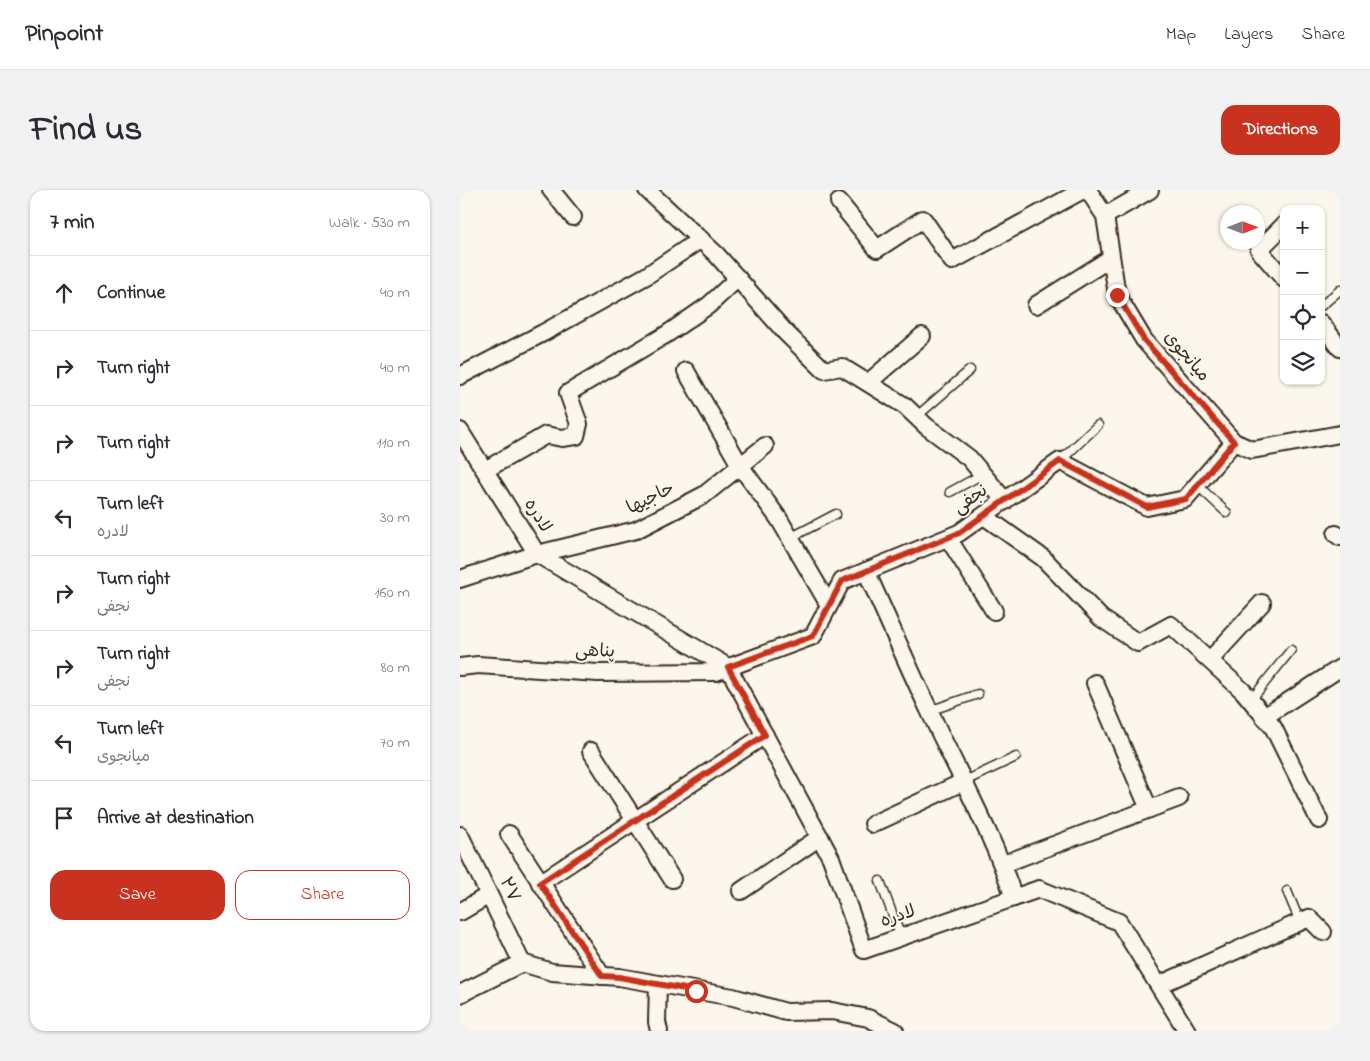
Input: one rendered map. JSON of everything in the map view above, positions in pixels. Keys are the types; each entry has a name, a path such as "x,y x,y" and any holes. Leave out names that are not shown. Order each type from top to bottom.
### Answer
{"street":[{"path":"551,190 573,217"},
{"path":"647,190 701,239 786,333 824,370 842,367 905,406 926,426 969,458 1005,500"},
{"path":"839,202 876,249 923,219 952,261 1083,190"},
{"name":"میانجوی","path":"1088,190 1105,216 1117,295 1144,340 1234,442"},
{"path":"1105,216 1150,190"},
{"path":"1280,229 1258,250 1280,275"},
{"path":"460,376 543,333 637,280 701,239"},
{"path":"1036,305 1111,258"},
{"path":"485,470 546,435 562,438 576,436 579,424 568,393 667,334 709,304 738,278"},
{"path":"1325,328 1340,348"},
{"path":"869,382 922,336"},
{"path":"686,371 741,467 779,519 829,605"},
{"name":"لادره","path":"460,431 538,554 460,579"},
{"path":"1060,461 1147,507 1186,499 1234,442 1252,450 1340,434"},
{"name":"حاجیها","path":"538,554 636,530 704,495 765,446"},
{"name":"نجفی","path":"728,667 813,636 842,581 959,533 1060,461"},
{"path":"984,516 1043,558 1101,618 1138,643 1171,625 1210,660 1243,691 1273,727 1320,820"},
{"path":"948,538 994,611"},
{"path":"538,554 728,667"},
{"path":"866,571 929,711 965,781 1003,864 1014,898"},
{"path":"1210,660 1262,603"},
{"name":"پناهی","path":"460,667 478,665 598,673 716,672 728,667"},
{"name":"لادره","path":"728,667 831,858 864,950 1039,889 1119,922 1187,1031"},
{"path":"1264,717 1340,668"},
{"path":"1095,682 1149,809"},
{"path":"540,883 765,735"},
{"path":"591,751 672,878"},
{"path":"873,824 965,781"},
{"path":"1003,864 1179,798"},
{"path":"509,834 602,976"},
{"name":"۲۷","path":"460,836 522,963"},
{"path":"740,891 820,837"},
{"path":"460,912 489,895"},
{"path":"1158,985 1309,918 1323,932"},
{"path":"460,994 522,963 552,972 619,977 733,997 786,1012 832,1011 868,1018 895,1031"},
{"path":"658,984 657,1022 659,1031"}],"lane":[{"path":"1325,303 1340,290"},
{"path":"916,417 970,370"},
{"path":"1060,461 1098,425"},
{"path":"950,492 983,474"},
{"path":"1197,485 1227,513"},
{"path":"790,538 836,514"},
{"path":"1251,700 1291,650"},
{"path":"929,711 978,694"},
{"path":"965,781 1016,757"},
{"path":"880,881 901,937"},
{"path":"1287,891 1300,922"}],"route":[{"path":"696,991 619,977 602,976 540,883 765,735 728,667 813,636 842,581 959,533 1060,461 1147,507 1186,499 1234,442 1144,340 1117,295"}]}
